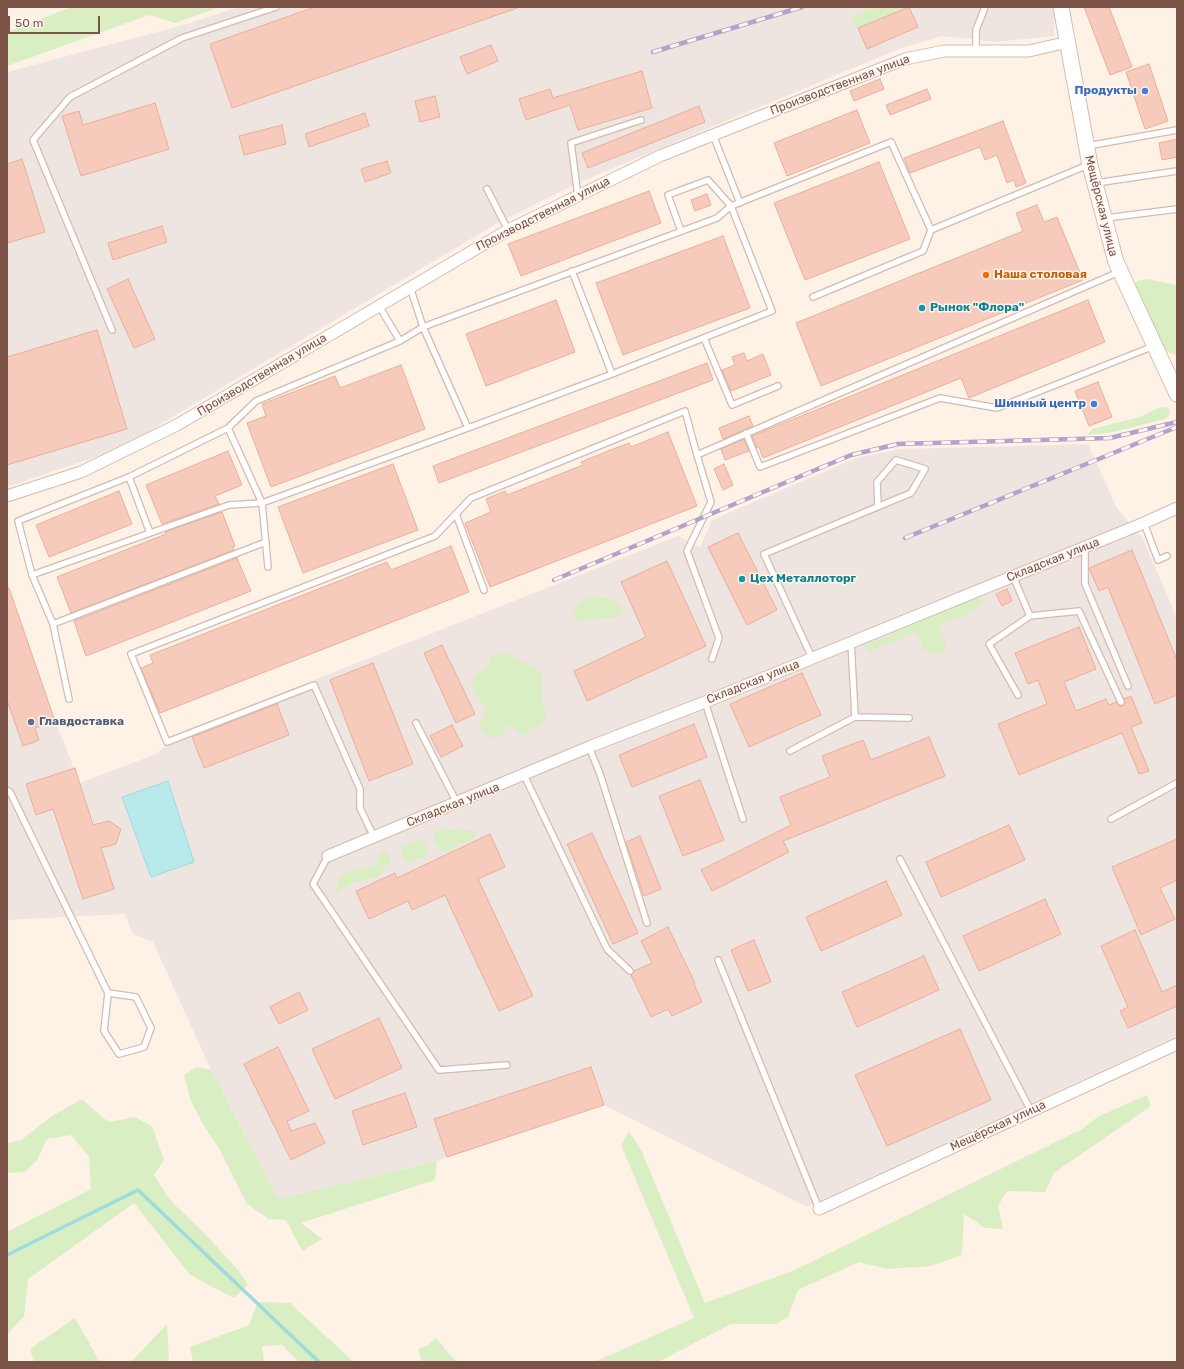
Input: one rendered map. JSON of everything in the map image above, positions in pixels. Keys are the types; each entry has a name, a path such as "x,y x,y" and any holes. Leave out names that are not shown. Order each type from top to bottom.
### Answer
{"main road":[{"name":"Мещёрская улица","path":"1061,7 1090,164 1103,219 1119,272 1177,394"}],"street":[{"name":"Производственная улица","path":"7,496 81,472 177,425 508,230 660,156 905,58 944,50 1029,51 1068,42"},
{"name":"Складская улица","path":"328,856 589,747 705,702 1086,547 1177,508"},
{"name":"Мещёрская улица","path":"819,1209 1177,1044"}],"lane":[{"path":"112,330 32,140 70,97 182,38 276,7"},
{"path":"976,50 976,30 985,7"},
{"path":"578,196 571,143 641,120"},
{"path":"1087,146 1177,130"},
{"path":"713,135 740,203"},
{"path":"69,699 53,624 32,575 18,521 129,477 228,428 256,400 400,341 423,327 717,218 731,206 891,142 931,230 924,251 813,297"},
{"path":"931,230 1090,164"},
{"path":"1094,183 1177,171"},
{"path":"32,575 229,505 262,503 612,374 772,311 731,206 708,180 668,195 681,231"},
{"path":"487,189 508,230"},
{"path":"1103,219 1177,209"},
{"path":"572,271 612,374"},
{"path":"697,455 1119,272"},
{"path":"410,287 423,327 468,428"},
{"path":"379,306 400,341"},
{"path":"704,338 732,405 778,386"},
{"path":"746,433 760,467 940,398 997,408 1154,345"},
{"path":"374,837 360,808 360,789 314,685 167,742 131,654 435,536 471,498 685,411 711,502 687,551 719,638 712,659"},
{"path":"228,428 262,503 268,567"},
{"path":"812,658 764,554 911,493 925,469 896,460 877,482 878,506"},
{"path":"129,477 150,533"},
{"path":"456,514 484,590"},
{"path":"1144,523 1158,560 1167,556"},
{"path":"53,624 266,542"},
{"path":"1086,547 1085,584 1128,686"},
{"path":"1013,576 1030,616"},
{"path":"1018,695 989,644 1030,616 1080,611 1120,702"},
{"path":"851,642 855,717"},
{"path":"705,702 743,819"},
{"path":"790,751 855,717 909,718"},
{"path":"416,723 457,803"},
{"path":"589,747 600,774 647,923"},
{"path":"524,775 607,949 630,971"},
{"path":"1111,819 1177,783"},
{"path":"7,790 10,792 108,993 104,1032 119,1054 144,1047 151,1028 136,997 108,993"},
{"path":"328,856 313,884 440,1070 507,1065"},
{"path":"900,859 1031,1111"},
{"path":"718,960 819,1209"}],"shaded area":[{"path":"239,7 1054,7 1054,36 995,42 942,36 901,48 580,182 496,224 119,449 7,487 7,72 180,26"},
{"path":"1088,444 1117,508 1143,539 1177,618 1177,1036 807,1207 604,1105 437,1161 288,1197 277,1197 211,1070 153,942 133,934 125,914 7,920 7,584 55,721 80,783 156,754 185,731 678,536 700,547 712,520 856,458 901,449"}],"green space":[{"path":"71,7 220,7 175,23 149,15 7,66 7,32"},
{"path":"875,7 909,7 858,29 850,17"},
{"path":"1147,279 1177,285 1177,354 1175,355 1162,348 1134,288 1137,281"},
{"path":"1166,407 1170,410 1169,416 1165,419 1109,433 1087,435 1092,429 1140,417 1158,408"},
{"path":"977,595 983,603 965,615 938,626 945,640 946,646 942,654 935,654 923,649 919,637 915,633 869,652 865,646"},
{"path":"596,596 607,598 620,604 623,610 617,617 579,621 573,614 573,608 584,600"},
{"path":"502,651 534,668 542,675 542,700 547,721 539,727 532,727 525,735 519,734 511,723 498,739 487,736 478,725 487,711 472,687 475,675 486,668 492,656"},
{"path":"443,829 476,831 475,838 455,846 449,853 442,852 434,840 434,832"},
{"path":"420,840 427,843 426,856 407,862 402,858 402,847"},
{"path":"381,851 385,851 389,855 389,863 378,877 351,883 337,894 336,892 340,875 374,866"},
{"path":"197,1067 211,1070 277,1197 288,1197 437,1161 435,1180 301,1223 322,1239 302,1251 286,1220 269,1219 247,1204 218,1147 201,1121 190,1099 184,1075"},
{"path":"1147,1095 1151,1106 1054,1173 1045,1192 1007,1191 998,1206 1003,1229 985,1228 964,1214 962,1255 931,1266 887,1269 859,1262 798,1290 788,1317 776,1324 731,1324 658,1362 594,1362 694,1318 621,1145 629,1131 642,1152 705,1303 795,1270 1082,1129 1099,1116"},
{"path":"82,1099 103,1118 110,1122 134,1117 152,1126 164,1160 154,1175 170,1200 210,1239 239,1271 248,1285 234,1298 190,1275 134,1203 28,1279 24,1316 7,1335 7,1232 91,1189 89,1157 71,1135 47,1139 37,1160 25,1172 7,1173 7,1143 21,1140 52,1116"},
{"path":"258,1302 290,1303 354,1362 299,1362 282,1345 262,1346 264,1362 193,1362 190,1347 249,1325"},
{"path":"75,1318 100,1362 34,1362 30,1349"},
{"path":"167,1324 169,1362 131,1362"},
{"path":"436,1338 458,1362 422,1362 418,1349 428,1345"}],"water":[{"path":"168,781 194,862 151,877 122,797"}],"building":[{"path":"315,7 517,8 232,108 210,44"},
{"path":"909,7 918,27 867,49 858,28"},
{"path":"1084,7 1109,7 1132,67 1110,75"},
{"path":"491,45 498,61 467,74 460,57"},
{"name":"Продукты","path":"1149,64 1168,121 1145,129 1126,72"},
{"path":"642,71 652,108 578,130 570,105 526,120 519,99 550,89 553,98"},
{"path":"880,79 884,89 854,101 850,91"},
{"path":"927,89 931,99 890,115 886,105"},
{"path":"435,96 440,117 420,122 415,101"},
{"path":"155,103 169,149 81,176 62,116 79,111 83,125"},
{"path":"699,106 705,122 588,168 582,153"},
{"path":"857,110 870,143 787,176 774,143"},
{"path":"365,113 369,126 309,147 305,134"},
{"path":"1003,121 1026,183 1016,187 1014,180 1007,183 997,155 985,160 980,147 910,173 904,158"},
{"path":"282,125 286,144 244,155 239,136"},
{"path":"1177,139 1177,157 1162,160 1159,143"},
{"path":"22,159 45,232 7,243 7,164"},
{"path":"387,161 391,173 365,182 361,169"},
{"path":"879,162 910,239 805,280 774,203"},
{"path":"649,191 661,223 521,276 508,244"},
{"path":"707,194 711,205 695,211 691,200"},
{"name":"Рынок \"Флора\"","path":"1037,205 1044,222 1057,217 1083,280 821,386 796,323 1023,231 1016,213"},
{"path":"162,226 167,242 113,260 108,243"},
{"path":"723,236 750,308 623,355 596,283"},
{"path":"128,279 155,339 134,348 107,289"},
{"path":"556,300 575,352 486,386 466,334"},
{"path":"1088,300 1105,342 969,398 961,378 763,458 759,447 757,448 752,436"},
{"path":"97,330 127,429 7,465 7,357"},
{"path":"744,353 747,361 763,354 771,375 731,391 722,370 735,365 732,357"},
{"path":"707,363 713,380 439,483 433,466"},
{"path":"401,365 425,429 271,487 247,423 266,416 262,404 335,376 340,388"},
{"name":"Шинный центр","path":"1098,382 1112,417 1089,426 1075,391"},
{"path":"749,416 753,426 723,439 719,428"},
{"path":"668,432 697,506 490,587 465,523 491,512 486,499 505,491 507,495 583,465 581,462 608,451 629,443 631,447"},
{"path":"744,439 749,451 725,460 721,449"},
{"path":"228,451 242,485 215,496 219,504 162,524 146,485"},
{"path":"393,464 418,530 303,573 278,507"},
{"path":"724,464 733,485 723,490 714,469"},
{"path":"119,491 132,524 49,557 36,525"},
{"path":"222,512 235,546 233,547 234,550 71,613 57,577 166,534 165,532"},
{"name":"Цех Металлоторг","path":"738,533 777,610 747,625 708,547"},
{"path":"451,546 469,592 160,713 141,668 153,663 150,655 387,562 391,570"},
{"path":"1132,550 1177,660 1177,695 1155,704 1108,587 1099,591 1089,568"},
{"path":"237,558 251,591 86,656 74,621"},
{"path":"667,561 706,646 587,701 574,671 646,637 621,582"},
{"path":"7,588 9,588 55,721 35,728 39,740 23,746 7,700"},
{"path":"1007,589 1012,601 1002,606 996,594"},
{"path":"1079,627 1096,669 1064,682 1076,711 1106,699 1109,705 1116,702 1119,706 1122,706 1125,703 1124,699 1131,696 1142,723 1131,727 1149,771 1139,774 1122,733 1019,775 998,724 1047,704 1038,680 1028,684 1015,653"},
{"path":"442,645 475,714 456,723 424,653"},
{"path":"373,663 413,764 369,781 330,680"},
{"path":"802,673 821,715 749,747 730,704"},
{"path":"277,704 289,735 204,768 192,737"},
{"path":"694,724 707,757 632,787 619,755"},
{"path":"452,725 463,746 441,757 430,736"},
{"path":"929,737 945,776 783,841 789,852 712,891 701,870 791,825 780,797 830,777 822,756 863,740 871,760"},
{"path":"75,768 93,825 109,821 121,829 116,844 101,848 114,889 83,899 53,809 36,815 26,784"},
{"path":"700,780 724,840 683,856 659,796"},
{"path":"1009,825 1025,860 941,897 926,862"},
{"path":"592,833 638,933 613,944 567,844"},
{"path":"490,834 505,867 478,879 533,996 499,1011 445,895 412,910 408,901 369,919 356,891 395,873 397,878"},
{"path":"640,836 661,889 644,896 626,842"},
{"path":"1177,839 1177,880 1160,888 1175,919 1141,935 1112,867"},
{"path":"886,881 902,915 821,951 806,917"},
{"path":"1045,899 1061,934 979,971 963,936"},
{"path":"668,927 695,983 694,984 702,1002 672,1016 668,1009 651,1017 631,975 634,971 652,963 641,941"},
{"path":"1135,930 1162,992 1177,985 1177,1006 1128,1028 1120,1011 1128,1007 1101,946"},
{"path":"754,940 771,982 748,991 731,950"},
{"path":"924,956 939,990 857,1027 842,992"},
{"path":"299,992 308,1010 279,1024 270,1007"},
{"path":"379,1018 402,1068 335,1099 312,1049"},
{"path":"960,1029 991,1100 887,1146 855,1075"},
{"path":"278,1047 309,1111 287,1121 291,1131 315,1123 325,1143 291,1160 244,1064"},
{"path":"591,1067 604,1105 447,1157 434,1119"},
{"path":"405,1093 417,1127 363,1145 352,1111"}],"waterway":[{"path":"7,1255 138,1190 319,1362"}],"railway":[{"path":"653,52 802,7"},
{"path":"554,580 851,455 898,444 1110,438 1177,422"},
{"path":"905,538 1177,427"}],"place":[{"name":"Продукты","path":"1145,91"},
{"name":"Наша столовая","path":"986,275"},
{"name":"Рынок \"Флора\"","path":"922,308"},
{"name":"Шинный центр","path":"1094,404"},
{"name":"Цех Металлоторг","path":"742,579"},
{"name":"Главдоставка","path":"31,722"}]}
